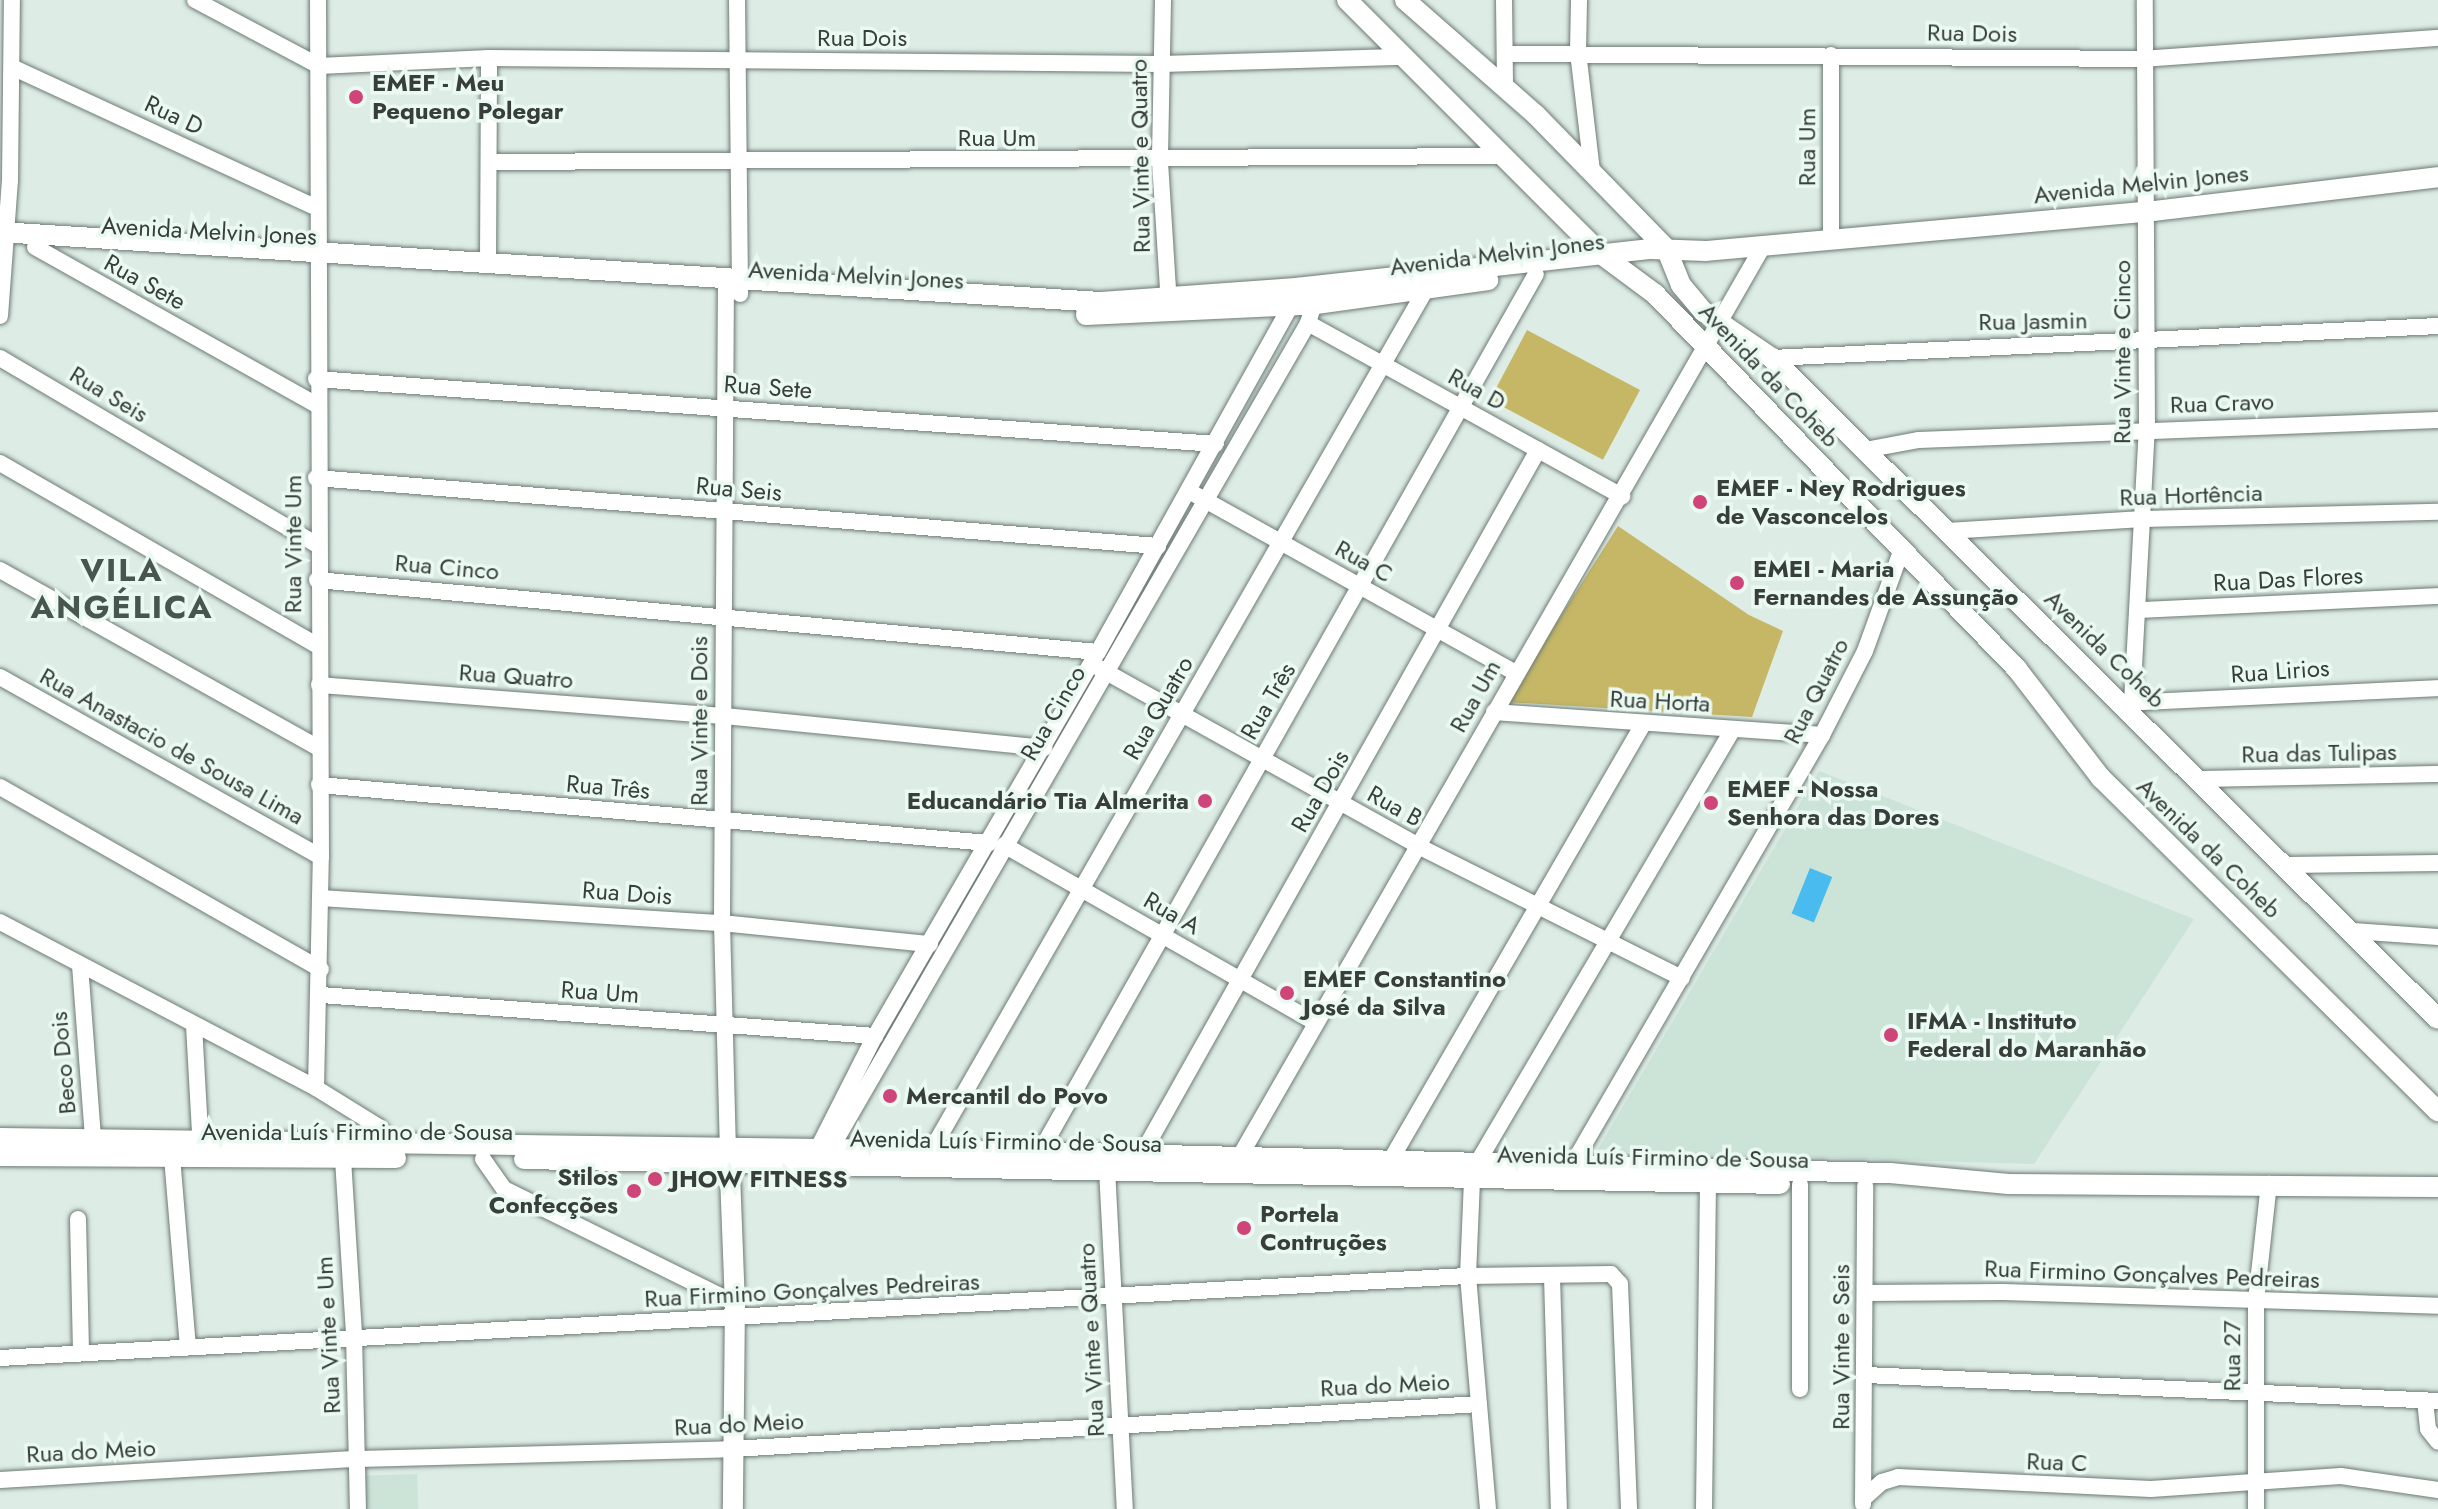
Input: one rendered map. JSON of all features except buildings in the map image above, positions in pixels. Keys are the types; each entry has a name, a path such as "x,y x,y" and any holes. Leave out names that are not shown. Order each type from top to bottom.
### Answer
{"main road":[{"name":"Avenida da Coheb","path":"1347,0 1608,260 1655,294 2017,669 2101,778 2438,1112"},
{"path":"1405,0 1505,88"},
{"name":"Avenida Coheb","path":"1505,88 1592,172 1668,254 1692,299 1719,324 1772,358 1947,531 2128,703 2438,1019"},
{"name":"Avenida Melvin Jones","path":"1306,301 1608,260 2146,212 2438,177"},
{"name":"Avenida Melvin Jones","path":"4,239 315,256 732,287 1169,304 1306,301 1426,289 1536,274 1608,260"},
{"name":"Avenida Melvin Jones","path":"4,239 35,247 488,261 732,287"},
{"name":"Avenida Luís Firmino de Sousa","path":"0,1138 172,1157 200,1150 343,1159 397,1152 483,1159 730,1154"},
{"name":"Avenida Luís Firmino de Sousa","path":"0,1156 94,1149 820,1155 953,1158 1107,1169 1389,1163 1474,1173"},
{"name":"Avenida Luís Firmino de Sousa","path":"820,1155 931,1151 953,1158 1040,1152 1142,1154 1236,1164 1474,1173 1568,1172 1729,1177 1905,1174 2008,1184 2438,1187"},
{"path":"730,1154 735,1311 733,1509"},
{"name":"Avenida Luís Firmino de Sousa","path":"1568,1172 1708,1184 1729,1177 1800,1185 1993,1190 2008,1184"}],"street":[{"path":"0,316 12,67 6,42 12,0"},
{"path":"195,0 319,66"},
{"name":"Rua Vinte Um","path":"316,1088 321,995 315,256 318,0"},
{"name":"Rua Vinte e Dois","path":"730,1154 723,1026 722,923 725,716 723,408 738,161 737,0"},
{"name":"Rua Vinte e Quatro","path":"1163,0 1160,162 1169,304"},
{"path":"1504,0 1505,88"},
{"path":"1579,0 1578,52 1592,172"},
{"name":"Rua Vinte e Cinco","path":"2128,703 2141,610 2147,429 2145,0"},
{"name":"Rua Dois","path":"1505,54 1578,52 2143,59 2438,38"},
{"name":"Rua Um","path":"1831,55 1831,239"},
{"name":"Rua Dois","path":"319,66 489,58 1162,64 1404,57"},
{"path":"488,261 491,162 489,58"},
{"name":"Rua D","path":"12,67 315,207"},
{"name":"Rua Um","path":"491,162 1160,162 1503,156"},
{"name":"Rua Um","path":"1236,1164 1515,673 1622,496 1763,246"},
{"name":"Rua Sete","path":"35,247 316,405"},
{"name":"Rua Três","path":"1040,1152 1160,934 1463,409 1536,274"},
{"name":"Rua Quatro","path":"931,1151 1084,891 1181,713 1426,289"},
{"name":"Rua D","path":"1306,301 1382,364 1622,496"},
{"name":"Rua Cinco","path":"820,1155 875,1036 930,944 997,844 1044,748 1098,662 1158,546 1196,495 1216,444 1306,301"},
{"name":"Rua Cinco","path":"820,1155 1306,301"},
{"name":"Rua Jasmin","path":"1772,358 1915,347 2145,342 2438,326"},
{"name":"Rua Seis","path":"0,358 317,545"},
{"name":"Rua Sete","path":"316,379 1216,444"},
{"name":"Rua Cravo","path":"1865,450 1919,440 2438,420"},
{"name":"Rua Dois","path":"1142,1154 1238,979 1440,631 1538,450"},
{"path":"0,463 317,645"},
{"name":"Rua Seis","path":"316,478 1158,546"},
{"name":"Rua C","path":"1196,495 1515,673"},
{"name":"Rua Hortência","path":"1947,531 2143,519 2438,512"},
{"name":"Rua Quatro","path":"1568,1172 1822,735 1865,651 1902,549"},
{"path":"0,570 318,748"},
{"name":"Rua Cinco","path":"317,580 725,614 1098,662"},
{"name":"Rua Das Flores","path":"2141,610 2438,596"},
{"name":"Rua B","path":"1098,662 1181,713 1418,846 1682,978"},
{"name":"Rua Anastacio de Sousa Lima","path":"0,677 321,857"},
{"name":"Rua Quatro","path":"319,685 725,716 1044,748"},
{"name":"Rua Lirios","path":"2128,703 2438,688"},
{"name":"Rua Horta","path":"1494,712 1642,726 1822,735"},
{"path":"1389,1163 1535,904 1642,726"},
{"path":"1488,1509 1468,1276 1474,1173 1733,729"},
{"name":"Rua das Tulipas","path":"2200,779 2438,774"},
{"name":"Rua Três","path":"319,785 997,844"},
{"path":"0,787 321,969"},
{"name":"Rua A","path":"997,844 1316,1023"},
{"path":"2287,865 2438,863"},
{"name":"Rua Dois","path":"320,898 722,923 930,944"},
{"path":"0,922 316,1088 379,1127 397,1152"},
{"path":"2353,931 2438,937"},
{"name":"Beco Dois","path":"80,965 94,1149"},
{"name":"Rua Um","path":"321,995 875,1036"},
{"path":"194,1025 200,1150"},
{"path":"172,1157 188,1347"},
{"name":"Rua Vinte e Um","path":"343,1159 354,1335 358,1509"},
{"path":"483,1159 504,1189 735,1311"},
{"name":"Rua Vinte e Quatro","path":"1107,1169 1111,1299 1125,1509"},
{"path":"1704,1509 1708,1184"},
{"name":"Rua 27","path":"2256,1509 2256,1301 2269,1184"},
{"path":"1800,1185 1800,1389"},
{"name":"Rua Vinte e Seis","path":"1863,1504 1865,1186"},
{"path":"78,1219 81,1350"},
{"name":"Rua Firmino Gonçalves Pedreiras","path":"0,1358 81,1350 188,1347 735,1311 1111,1299 1468,1276 1611,1274 1620,1284 1629,1509"},
{"path":"1552,1277 1559,1509"},
{"name":"Rua Firmino Gonçalves Pedreiras","path":"1865,1293 2003,1292 2438,1306"},
{"path":"1866,1375 2432,1400 2428,1429 2438,1442"},
{"name":"Rua do Meio","path":"0,1480 357,1459 733,1449 1120,1422 1479,1404"},
{"name":"Rua C","path":"1863,1504 1882,1482 1898,1477 2151,1489 2370,1477 2438,1490"}],"shaded area":[{"path":"1527,330 1640,390 1603,460 1490,400"},
{"path":"1618,526 1749,615 1783,631 1752,717 1506,702"},
{"name":"IFMA - Instituto Federal do Maranhão","path":"1819,771 2194,919 2034,1164 1597,1151"},
{"path":"417,1474 418,1509 365,1509 364,1476"}],"water":[{"path":"1810,868 1832,877 1814,922 1792,913"}],"place":[{"name":"EMEF - Meu Pequeno Polegar","path":"356,97"},
{"name":"EMEF - Ney Rodrigues de Vasconcelos","path":"1700,502"},
{"name":"EMEI - Maria Fernandes de Assunção","path":"1737,583"},
{"name":"Educandário Tia Almerita","path":"1205,801"},
{"name":"EMEF - Nossa Senhora das Dores","path":"1711,803"},
{"name":"EMEF Constantino José da Silva","path":"1287,993"},
{"name":"IFMA - Instituto Federal do Maranhão","path":"1891,1035"},
{"name":"Mercantil do Povo","path":"890,1096"},
{"name":"JHOW FITNESS","path":"655,1179"},
{"name":"Stilos Confecções","path":"634,1191"},
{"name":"Portela Contruções","path":"1244,1228"}],"district":[{"name":"VILA ANGÉLICA","path":"122,590"}]}
